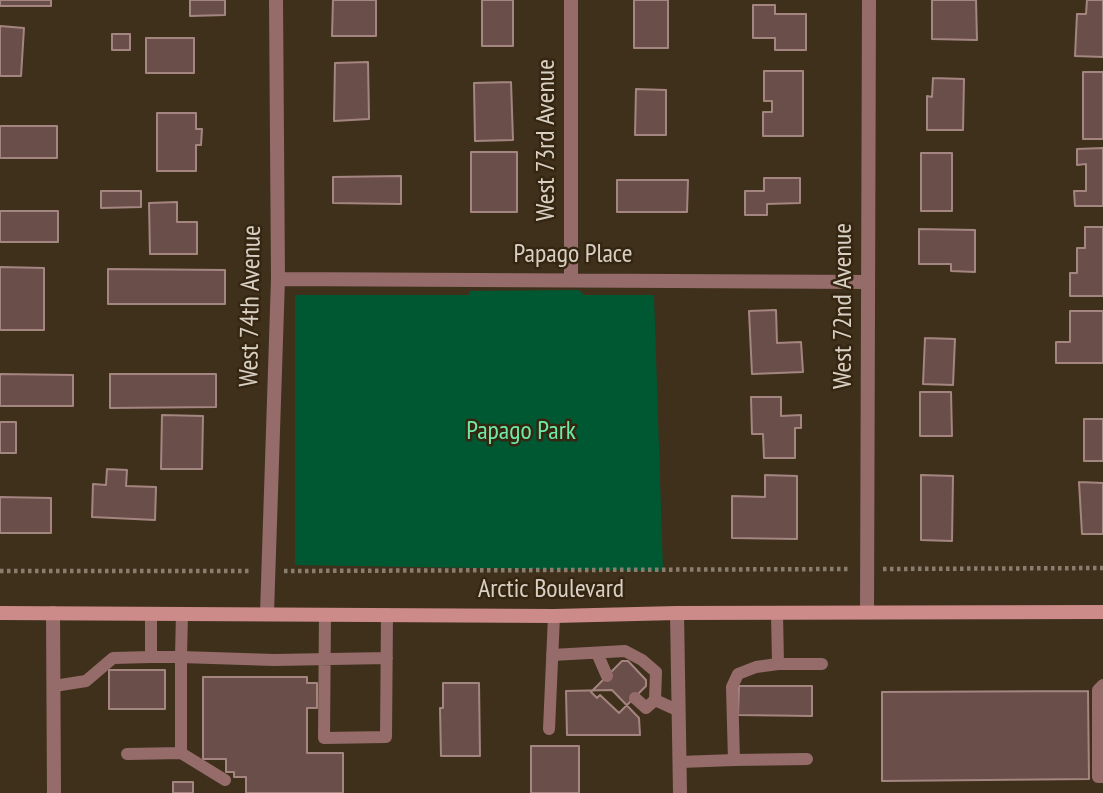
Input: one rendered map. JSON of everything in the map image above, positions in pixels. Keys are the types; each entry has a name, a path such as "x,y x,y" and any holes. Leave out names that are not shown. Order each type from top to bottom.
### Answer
{"main road":[{"name":"Arctic Boulevard","path":"0,613 554,616 677,613 1103,612"}],"street":[{"name":"West 74th Avenue","path":"267,613 278,279 275,0"},
{"name":"West 73rd Avenue","path":"571,0 572,279"},
{"name":"West 72nd Avenue","path":"867,612 869,0"},
{"name":"Papago Place","path":"278,279 868,282"},
{"path":"53,613 54,793"},
{"path":"677,613 680,793"}],"lane":[{"path":"151,613 151,657"},
{"path":"181,752 182,613"},
{"path":"777,613 778,664"},
{"path":"325,614 324,738 386,737 387,614"},
{"path":"549,729 554,616"},
{"path":"552,655 625,651 656,672 655,700 646,708 635,698"},
{"path":"597,653 607,676"},
{"path":"54,686 86,681 113,658 387,658"},
{"path":"734,760 732,687 738,674 756,667 778,664 822,664"},
{"path":"1103,685 1098,690 1098,777 1103,777"},
{"path":"655,700 677,710"},
{"path":"127,754 181,752 225,780"},
{"path":"680,762 807,759"}],"path":[{"path":"0,571 1103,568"}],"green space":[{"name":"Papago Park","path":"579,290 584,295 654,295 663,571 295,565 295,295 469,295 470,291"}],"building":[{"path":"0,0 51,0 51,6 0,6"},
{"path":"190,0 225,0 225,15 190,16"},
{"path":"333,0 376,0 376,36 332,36"},
{"path":"482,0 513,0 513,46 482,46"},
{"path":"634,0 668,0 668,48 634,48"},
{"path":"932,0 976,0 977,40 932,39"},
{"path":"1087,0 1103,0 1103,57 1075,56 1077,14 1086,14"},
{"path":"753,5 775,5 775,14 806,14 806,50 775,50 775,38 753,38"},
{"path":"0,26 24,28 21,76 0,76"},
{"path":"112,34 130,34 130,50 112,50"},
{"path":"146,38 194,38 194,73 146,73"},
{"path":"368,62 369,119 334,121 335,63"},
{"path":"764,71 803,71 803,136 763,136 763,112 772,112 772,101 764,101"},
{"path":"1083,72 1103,72 1103,139 1083,139"},
{"path":"933,78 964,79 963,130 927,130 927,96 932,97"},
{"path":"511,82 513,140 475,141 474,83"},
{"path":"636,89 666,90 666,135 635,135"},
{"path":"157,113 196,113 196,129 202,129 201,145 196,145 196,171 157,171"},
{"path":"0,126 57,126 57,158 0,158"},
{"path":"1103,148 1103,206 1075,206 1074,191 1086,191 1086,164 1077,165 1077,149"},
{"path":"471,152 517,152 517,212 471,212"},
{"path":"921,153 952,153 952,211 921,211"},
{"path":"401,176 401,204 333,203 333,177"},
{"path":"764,178 800,178 800,203 767,204 767,215 745,215 745,191 764,191"},
{"path":"617,180 688,180 687,212 617,212"},
{"path":"101,191 141,191 141,207 101,208"},
{"path":"177,202 177,222 197,222 197,254 150,254 149,203"},
{"path":"0,211 58,211 58,242 0,242"},
{"path":"1085,227 1103,227 1103,296 1070,296 1070,273 1077,273 1077,248 1085,248"},
{"path":"919,229 975,230 975,272 951,271 951,264 919,264"},
{"path":"0,267 44,268 44,330 0,330"},
{"path":"108,269 225,270 225,304 108,304"},
{"path":"776,310 777,343 801,342 803,372 752,374 749,311"},
{"path":"1070,311 1103,311 1103,363 1056,363 1056,342 1070,342"},
{"path":"925,338 955,339 953,385 923,384"},
{"path":"0,374 73,375 73,406 0,406"},
{"path":"110,374 216,374 216,407 110,408"},
{"path":"920,392 951,392 952,436 920,436"},
{"path":"751,397 781,397 781,416 801,415 801,428 795,428 795,458 764,458 763,434 752,434"},
{"path":"162,415 203,416 202,469 161,469"},
{"path":"1084,419 1103,419 1103,461 1084,461"},
{"path":"0,422 16,422 16,453 0,453"},
{"path":"107,469 127,470 126,486 156,487 155,520 92,517 93,484 106,485"},
{"path":"765,475 797,476 797,539 732,538 732,496 765,497"},
{"path":"921,475 953,476 952,541 921,540"},
{"path":"1079,482 1103,483 1103,534 1082,534"},
{"path":"0,497 51,498 51,533 0,533"},
{"path":"622,661 628,661 646,680 646,686 619,713 600,695 597,698 591,692"},
{"path":"109,670 165,670 165,709 109,709"},
{"path":"203,677 307,677 307,683 317,683 317,708 307,708 307,753 343,753 343,793 246,793 246,777 234,777 234,772 226,772 226,759 203,759"},
{"path":"443,683 479,683 480,756 441,756 440,708 443,708"},
{"path":"739,686 812,686 812,716 738,715"},
{"path":"612,690 639,718 640,735 567,735 566,691"},
{"path":"1088,691 1089,779 882,781 882,692"},
{"path":"531,746 579,746 579,793 531,793"},
{"path":"173,782 193,782 193,793 173,793"}]}
